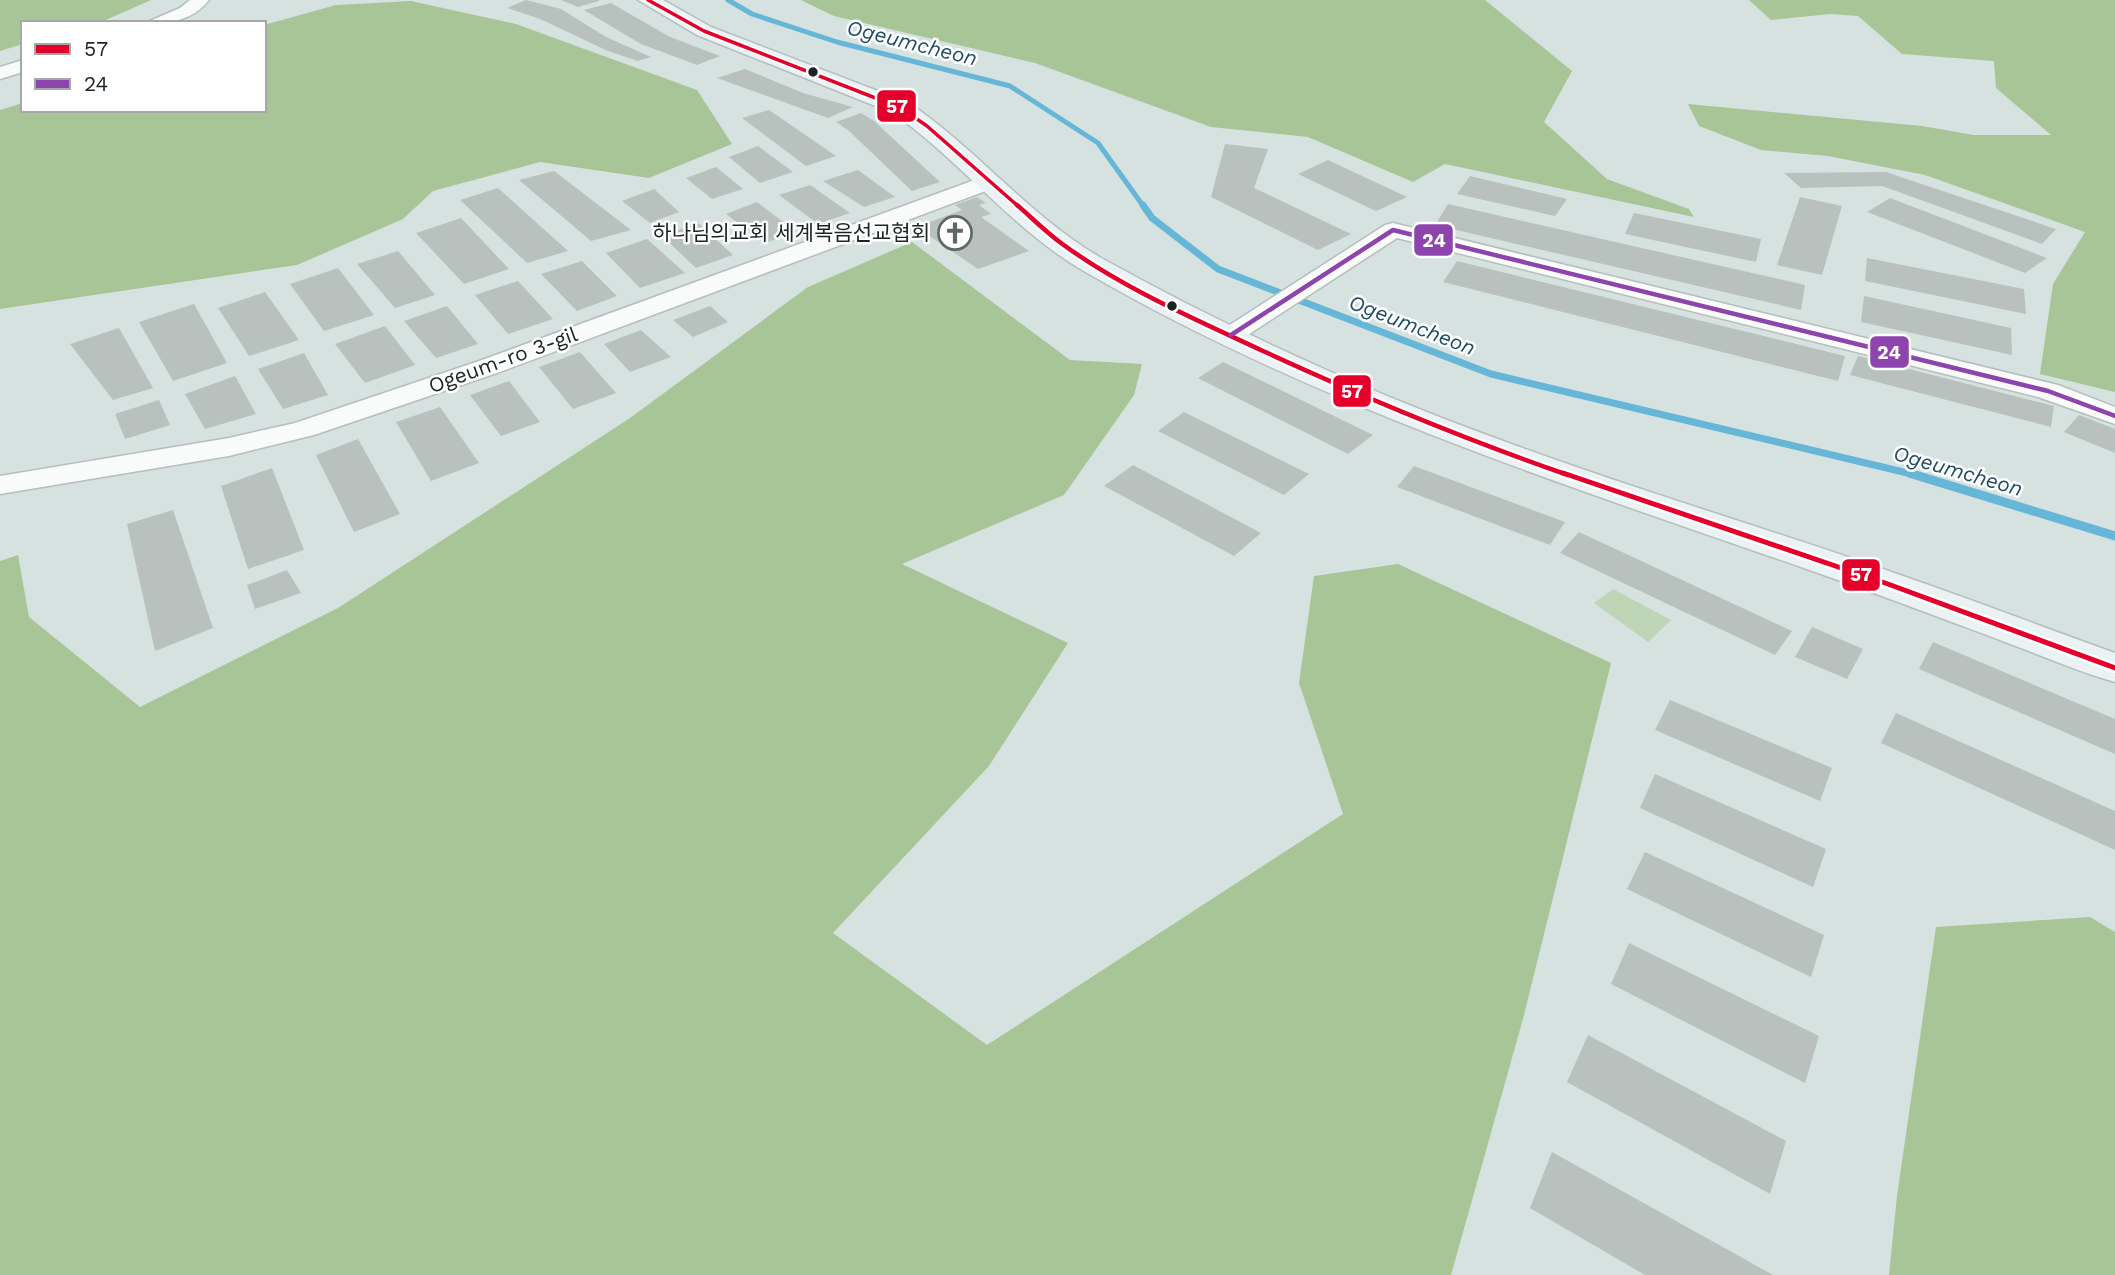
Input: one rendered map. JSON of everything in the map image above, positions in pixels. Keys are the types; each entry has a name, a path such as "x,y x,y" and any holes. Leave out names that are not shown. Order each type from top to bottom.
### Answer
{"street":[{"path":"160,21 186,12 200,0"},
{"path":"648,0 704,31 873,94 901,108 927,126 1059,242 1090,262 1129,286 1240,330 1385,407 1493,449 1888,584 2115,668"},
{"path":"0,73 21,66"},
{"name":"Ogeum-ro 3-gil","path":"0,485 229,447 304,429 488,367 991,181"},
{"path":"1240,330 1393,230 2048,391 2115,416"}],"green space":[{"path":"0,0 151,0 104,21 21,21 21,45 0,51"},
{"path":"801,0 1485,0 1572,71 1544,122 1607,179 1689,209 1694,217 1445,164 1413,182 1308,137 1211,127 1035,63 834,16"},
{"path":"1749,0 2115,0 2115,392 2040,374 2053,284 2085,232 1925,175 1828,156 1761,150 1699,126 1688,104 1922,126 1974,135 2051,135 1996,88 1994,61 1902,54 1858,16 1830,14 1771,20"},
{"path":"411,1 516,24 697,90 732,144 649,178 540,162 433,191 403,219 297,265 0,309 0,110 21,104 21,112 266,112 266,24 336,5"},
{"path":"912,242 1070,360 1142,364 1134,395 1064,495 902,564 1068,643 989,766 833,933 987,1045 1343,814 1299,683 1314,576 1398,564 1611,663 1523,1019 1451,1275 0,1275 0,561 18,555 29,617 140,707 338,608 630,418 808,287"},
{"path":"1613,589 1671,620 1648,642 1594,603"},
{"path":"2090,917 2115,932 2115,1275 1889,1275 1897,1196 1936,927"}],"building":[{"path":"526,0 561,9 606,37 651,57 638,61 608,51 540,19 507,8"},
{"path":"561,0 599,0 599,1 578,7"},
{"path":"611,3 670,37 720,56 697,65 641,44 584,10"},
{"path":"745,69 803,93 853,107 828,118 717,78"},
{"path":"769,110 836,156 806,166 742,118"},
{"path":"861,113 874,121 940,182 912,191 848,130 836,122"},
{"path":"1225,144 1268,149 1254,188 1351,234 1318,250 1211,197"},
{"path":"758,146 793,172 760,183 729,157"},
{"path":"1328,160 1407,197 1376,211 1298,174"},
{"path":"716,167 743,189 712,199 686,178"},
{"path":"858,170 895,197 864,207 823,181"},
{"path":"554,171 631,230 591,241 519,180"},
{"path":"1886,172 2056,229 2042,244 1882,186 1801,188 1784,173"},
{"path":"1470,176 1567,199 1555,216 1457,194"},
{"path":"810,185 850,213 818,224 779,195"},
{"path":"498,188 568,251 527,263 460,200"},
{"path":"654,189 679,212 650,223 622,201"},
{"name":"하나님의교회 세계복음선교협회","path":"977,197 986,203 979,205 991,214 981,217 1029,251 978,269 928,235 915,239 905,231 962,210 955,205"},
{"path":"1800,197 1842,206 1822,275 1777,265"},
{"path":"1890,198 2047,258 2025,273 1867,212"},
{"path":"757,202 796,232 765,243 726,214"},
{"path":"1448,204 1805,285 1801,310 1435,225"},
{"path":"1634,213 1761,239 1756,262 1625,234"},
{"path":"461,218 509,269 464,284 416,233"},
{"path":"698,223 733,255 696,268 662,236"},
{"path":"647,239 685,273 640,288 606,253"},
{"path":"398,251 435,295 395,308 357,264"},
{"path":"1867,258 2024,289 2026,314 1865,281"},
{"path":"582,261 617,296 577,311 541,274"},
{"path":"1457,261 1845,356 1838,381 1443,282"},
{"path":"338,268 374,315 324,331 290,284"},
{"path":"518,281 553,319 508,334 475,295"},
{"path":"265,292 299,340 249,356 218,308"},
{"path":"1864,296 2011,328 2012,355 1861,322"},
{"path":"194,304 227,363 173,381 139,322"},
{"path":"447,306 478,344 436,358 404,321"},
{"path":"710,306 728,322 693,337 673,320"},
{"path":"385,326 415,365 365,383 335,344"},
{"path":"119,328 153,388 113,400 70,344"},
{"path":"641,330 671,357 630,372 604,344"},
{"path":"580,352 616,393 573,409 539,367"},
{"path":"304,353 328,395 283,409 258,369"},
{"path":"1858,356 2054,406 2051,427 1850,375"},
{"path":"1223,362 1373,435 1348,454 1198,378"},
{"path":"235,376 256,414 205,429 185,394"},
{"path":"509,381 540,422 501,436 470,395"},
{"path":"159,400 170,425 125,439 115,414"},
{"path":"440,407 479,463 431,481 396,422"},
{"path":"1184,412 1309,474 1284,495 1158,431"},
{"path":"2079,415 2115,429 2115,453 2064,432"},
{"path":"358,439 400,514 354,532 316,455"},
{"path":"1133,465 1261,533 1234,556 1104,486"},
{"path":"1414,466 1565,522 1550,545 1397,487"},
{"path":"272,468 304,550 248,569 221,486"},
{"path":"173,510 213,628 155,651 127,524"},
{"path":"1579,532 1792,631 1775,655 1560,553"},
{"path":"287,570 301,593 255,609 247,585"},
{"path":"1812,627 1863,649 1847,679 1795,657"},
{"path":"1933,642 2115,719 2115,754 1919,669"},
{"path":"1670,700 1832,768 1820,801 1655,730"},
{"path":"1896,713 2115,811 2115,850 1881,743"},
{"path":"1655,774 1826,849 1813,887 1640,808"},
{"path":"1645,852 1824,935 1811,977 1627,889"},
{"path":"1629,943 1819,1036 1805,1083 1611,984"},
{"path":"1588,1035 1786,1141 1770,1194 1567,1082"},
{"path":"1552,1152 1773,1275 1645,1275 1530,1208"}],"waterway":[{"name":"Ogeumcheon","path":"728,0 752,14 837,42 1010,86 1098,143 1144,207"},
{"name":"Ogeumcheon","path":"1143,205 1152,218 1218,269 1491,374 1914,475"},
{"name":"Ogeumcheon","path":"1909,473 1914,475"},
{"name":"Ogeumcheon","path":"1914,475 2115,536"}],"transit line":[{"name":"57","path":"648,0 704,31 901,108 927,126 1059,242 1090,263 1206,324 1337,385 1493,449 1888,584 2115,668"},
{"name":"24","path":"1231,335 1393,230 2048,391 2115,416"}],"place":[{"name":"하나님의교회 세계복음선교협회","path":"955,233"}]}
